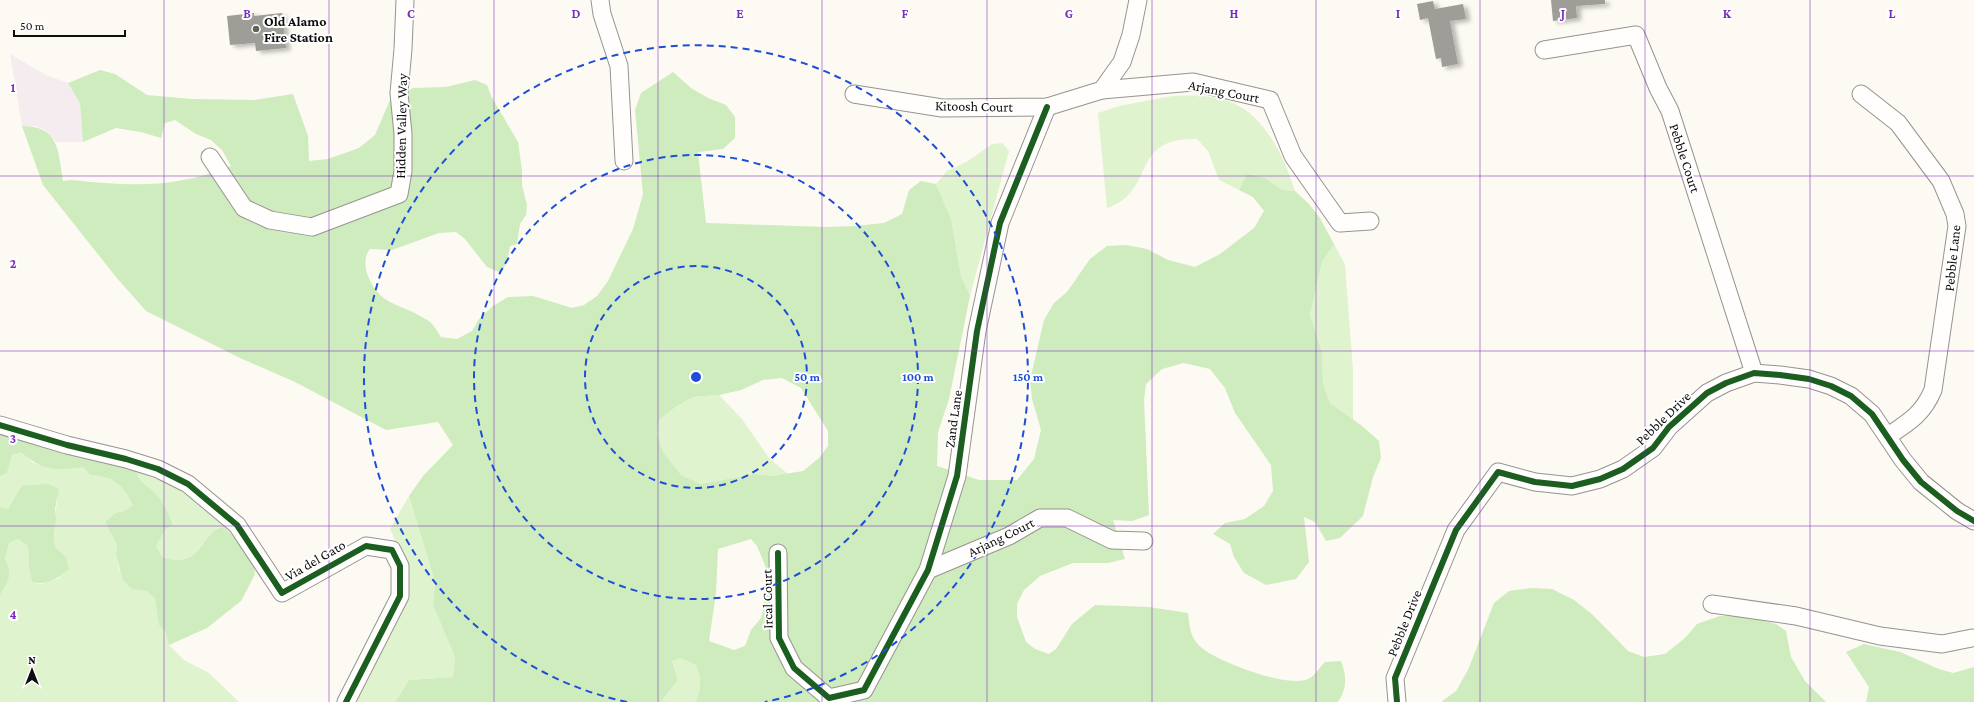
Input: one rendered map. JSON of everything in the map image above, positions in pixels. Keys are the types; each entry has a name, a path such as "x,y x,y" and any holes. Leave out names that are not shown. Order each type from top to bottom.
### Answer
{"street":[{"name":"Hidden Valley Way","path":"210,157 244,208 270,220 312,227 399,194 403,171 403,134 399,93 405,0"},
{"path":"600,0 602,14 619,66 624,161"},
{"path":"1102,90 1122,62 1131,35 1138,0"},
{"name":"Pebble Court","path":"1544,50 1636,35 1658,88 1670,111 1754,373"},
{"name":"Arjang Court","path":"1102,90 1193,82 1270,100 1293,156 1340,223 1370,221"},
{"name":"Kitoosh Court","path":"854,94 942,108 1048,107 1102,90"},
{"name":"Pebble Lane","path":"1861,94 1898,123 1941,181 1955,214 1958,226 1933,390 1928,402 1918,416 1888,436"},
{"name":"Zand Lane","path":"829,698 864,690 928,570 957,476 977,332 1000,223 1048,107"},
{"name":"Pebble Drive","path":"1397,702 1395,678 1456,530 1498,472 1535,482 1572,486 1600,479 1622,469 1653,448 1669,427 1707,393 1726,383 1754,373 1808,379 1831,386 1851,396 1872,414 1921,482 1957,511 1974,521"},
{"name":"Via del Gato","path":"0,425 158,469 188,484 237,525 282,593 366,546 392,550 400,566 400,596 346,702"},
{"name":"Arjang Court","path":"928,570 1009,536 1040,518 1067,518 1112,540 1144,542"},
{"name":"Ircal Court","path":"778,553 779,638 794,668 829,698"},
{"path":"1712,604 1796,616 1880,636 1942,644 1973,638"}],"shaded area":[{"path":"10,54 46,75 68,83 80,103 83,142 56,142 43,129 35,126 22,126"}],"green space":[{"path":"100,70 115,74 147,95 192,99 254,100 293,94 308,136 309,161 328,159 359,148 375,135 390,100 413,88 446,87 475,80 487,85 491,96 518,142 522,170 522,185 527,205 526,215 520,224 517,244 510,246 507,262 501,273 487,267 465,239 456,232 439,233 392,250 370,249 366,259 366,270 376,291 390,302 429,321 441,337 457,339 472,331 479,319 493,306 508,297 533,296 572,308 584,305 597,296 608,281 633,229 643,194 635,110 641,93 673,72 691,88 708,98 726,105 735,117 735,138 723,149 698,152 706,223 826,227 884,223 902,214 909,190 921,181 936,184 951,219 961,276 970,296 949,399 938,432 937,466 979,480 1017,480 1034,459 1041,430 1032,399 1030,380 1044,320 1054,303 1067,292 1090,259 1107,246 1126,245 1147,249 1168,260 1195,267 1220,254 1254,228 1264,211 1253,197 1239,190 1247,174 1265,178 1282,190 1295,191 1309,204 1320,218 1334,244 1322,262 1310,315 1322,352 1323,383 1330,403 1362,426 1379,441 1381,458 1373,477 1363,516 1340,538 1326,541 1315,522 1304,517 1309,562 1296,579 1266,585 1244,573 1234,557 1230,544 1213,534 1225,523 1245,519 1264,506 1273,491 1271,465 1235,413 1225,388 1210,369 1184,363 1162,369 1146,384 1144,400 1149,515 1132,521 1113,520 1125,559 1108,563 1073,563 1040,576 1024,590 1017,604 1017,617 1026,642 1035,649 1049,654 1056,649 1072,624 1095,605 1149,607 1188,613 1190,628 1193,636 1202,648 1210,654 1255,673 1288,680 1301,681 1312,677 1325,662 1341,661 1345,682 1341,697 1338,702 695,702 699,693 700,684 696,665 680,658 672,661 678,680 661,702 395,702 409,680 453,677 455,657 433,605 435,582 409,496 423,476 453,445 438,422 386,430 295,382 240,358 146,311 116,277 43,185 22,126 34,127 44,131 50,136 58,151 63,181 71,180 113,184 152,184 190,179 231,166 222,150 211,140 196,134 175,120 165,123 161,138 141,132 116,128 83,142 80,103 68,83","holes":["782,378 801,388 828,431 828,446 819,458 803,471 773,476 754,474 701,484 681,475 664,453 657,435 659,420 677,406 693,397 719,395 741,390 763,380","751,539 757,546 765,565 764,606 761,618 751,630 745,646 734,650 709,641 716,593 718,549"]},
{"path":"1172,96 1218,98 1245,109 1255,118 1273,140 1286,166 1295,191 1282,190 1265,178 1247,174 1239,190 1219,180 1208,151 1197,139 1175,141 1161,147 1151,156 1132,190 1122,200 1107,208 1098,113 1119,106"},
{"path":"1002,143 1009,151 970,296 961,276 951,219 936,184 947,171 968,161 992,144"},
{"path":"1334,244 1345,265 1353,370 1353,420 1330,403 1323,383 1322,352 1310,315 1322,262"},
{"path":"719,395 742,419 769,458 788,474 773,476 754,474 701,484 681,475 664,453 657,435 659,420 677,406 693,397"},
{"path":"0,432 136,471 141,481 156,494 162,502 173,524 166,529 156,546 162,557 176,560 186,559 198,550 208,536 223,527 238,540 254,565 255,574 241,601 207,628 169,645 165,631 159,625 155,598 146,591 132,589 123,580 116,555 117,545 105,522 115,513 124,511 133,505 125,492 112,480 90,475 84,467 65,469 50,468 36,463 21,452 12,455 7,473 0,476"},
{"path":"21,451 33,463 60,468 84,466 91,475 112,480 121,487 133,505 124,511 115,513 105,522 117,545 116,555 119,569 132,589 146,591 155,598 169,645 184,660 209,673 239,702 0,702 0,595 6,586 9,577 9,569 5,559 9,543 18,539 28,546 29,568 32,582 41,584 59,578 66,557 55,547 54,535 58,499 23,486 8,509 0,507 0,476 7,473 12,455"},
{"path":"136,471 171,485 189,497 206,510 238,540 223,527 214,531 208,536 193,555 185,559 176,560 162,557 156,546 166,529 173,523 162,502 152,490 141,481"},
{"path":"48,484 59,489 55,509 55,547 66,557 69,569 47,582 32,582 29,568 28,546 18,539 9,543 5,559 9,569 9,577 6,586 0,595 0,507 8,509 22,486"},
{"path":"409,496 435,582 433,605 455,657 453,677 409,680 395,702 353,702 404,559 390,529"},
{"path":"1532,588 1552,589 1574,600 1593,615 1628,651 1644,657 1665,654 1685,638 1697,624 1720,616 1746,616 1776,624 1786,631 1791,657 1805,681 1826,702 1441,702 1456,691 1468,670 1494,603 1509,591"},
{"path":"1864,644 1900,652 1939,669 1953,673 1974,667 1974,702 1866,702 1869,687 1846,652"},
{"path":"680,658 696,665 700,684 699,693 695,702 661,702 678,680 672,661"}],"building":[{"path":"1551,0 1605,0 1605,4 1576,6 1577,18 1553,21"},
{"path":"1433,1 1435,9 1463,4 1466,19 1450,21 1458,64 1442,67 1441,58 1436,59 1428,18 1420,20 1417,4"},
{"name":"Old Alamo Fire Station","path":"254,13 254,16 282,13 286,48 256,51 255,43 230,45 227,16"}],"cycle path":[{"path":"778,553 779,638 794,668 829,698 864,690 928,570 957,476 977,331 1000,223 1047,107"},
{"path":"1397,702 1395,678 1456,530 1498,472 1535,482 1572,486 1600,479 1623,469 1653,448 1669,427 1707,393 1726,383 1754,373 1809,379 1831,386 1851,396 1872,414 1903,460 1921,482 1957,511 1974,521"},
{"path":"0,425 67,445 126,459 158,469 188,484 237,525 282,593 366,546 392,550 400,566 400,596 346,702"}],"place":[{"name":"Old Alamo Fire Station","path":"256,29"}]}
